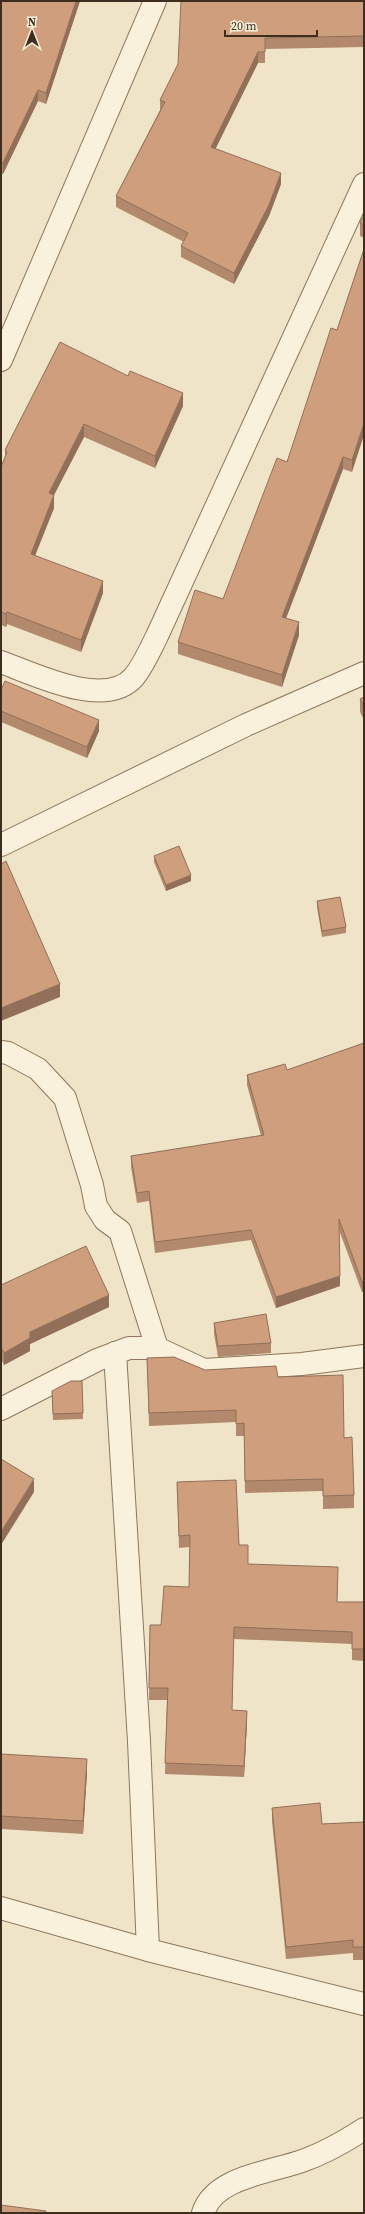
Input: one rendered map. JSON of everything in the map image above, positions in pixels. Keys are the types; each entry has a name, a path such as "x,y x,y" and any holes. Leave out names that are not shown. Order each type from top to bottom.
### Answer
{"street":[{"path":"1,360 155,1"},
{"path":"1,662 74,687 99,692 118,688 133,678 158,636 364,184"},
{"path":"1,845 246,725 364,673"},
{"path":"1,1052 8,1053 38,1070 65,1098 92,1185 96,1206 105,1220 120,1231 157,1348"},
{"path":"1,1409 97,1360 129,1348 157,1348 204,1370 302,1364 364,1356"},
{"path":"115,1353 139,1741 148,1950"},
{"path":"1,1908 148,1950 364,2004"},
{"path":"203,2213 215,2194 232,2183 301,2161 329,2150 364,2129"}],"building":[{"path":"1,1 76,1 46,93 38,90 3,163 1,162"},
{"path":"181,1 364,1 364,36 265,38 265,52 258,52 211,147 281,173 269,205 234,273 181,246 188,233 116,196 165,102 160,100 178,64"},
{"path":"364,215 364,225 360,223"},
{"path":"364,249 364,423 352,460 343,457 282,617 299,622 282,675 178,642 195,590 223,599 277,458 287,462 331,328 337,330"},
{"path":"60,342 128,376 130,371 183,393 155,456 84,424 49,493 54,495 31,554 103,581 81,640 7,612 6,614 1,612 1,467 7,452 5,450"},
{"path":"5,681 99,720 87,747 1,711 1,690"},
{"path":"364,697 364,707 360,699"},
{"path":"179,846 191,875 166,885 154,856"},
{"path":"6,861 60,984 1,1008 1,864"},
{"path":"340,897 346,927 322,931 317,901"},
{"path":"364,1043 364,1281 362,1282 339,1219 340,1276 276,1297 251,1230 155,1242 149,1191 137,1193 131,1156 264,1135 247,1075 285,1064 287,1070"},
{"path":"86,1246 109,1295 30,1332 30,1338 4,1353 1,1347 1,1285"},
{"path":"266,1314 271,1343 218,1346 214,1323"},
{"path":"174,1357 205,1370 276,1366 278,1377 343,1375 344,1438 352,1437 354,1495 323,1496 323,1479 245,1481 244,1423 236,1424 236,1410 149,1413 147,1358"},
{"path":"71,1381 82,1381 83,1413 53,1414 52,1391"},
{"path":"1,1459 34,1479 1,1532"},
{"path":"236,1480 239,1545 248,1545 248,1564 338,1567 337,1602 364,1602 364,1649 352,1649 352,1632 234,1627 232,1710 247,1711 244,1766 165,1763 168,1688 149,1688 150,1625 161,1625 164,1586 189,1587 190,1535 179,1536 177,1482"},
{"path":"1,1754 87,1759 83,1821 1,1816"},
{"path":"320,1803 322,1824 364,1822 364,1947 353,1947 353,1940 286,1947 272,1808"},
{"path":"1,2205 46,2211 45,2213 1,2213"}]}
